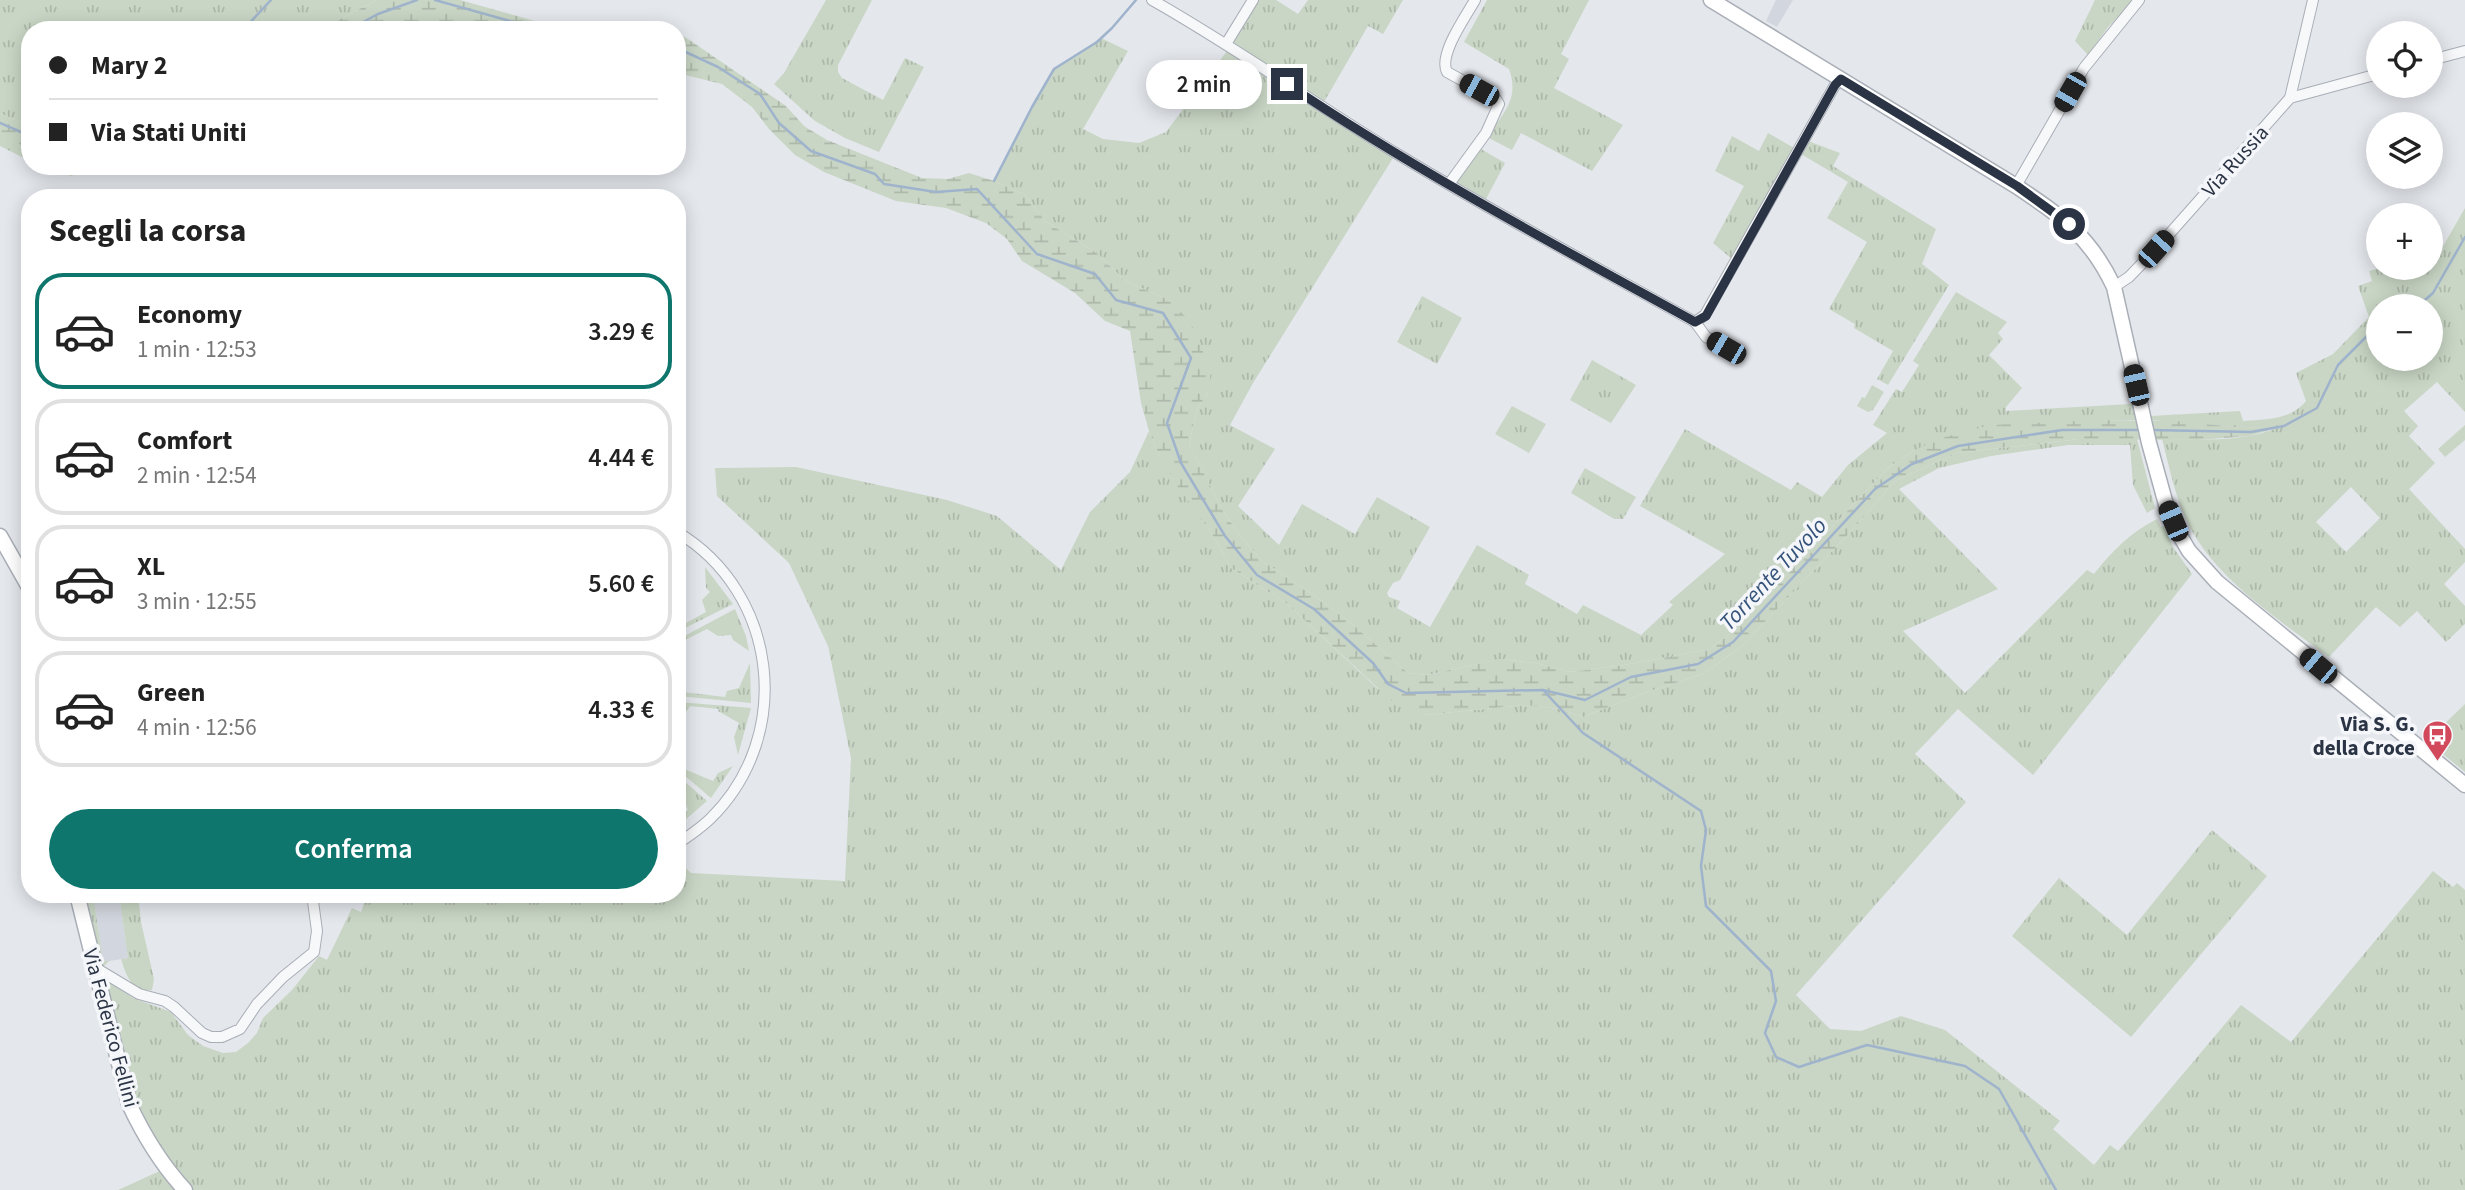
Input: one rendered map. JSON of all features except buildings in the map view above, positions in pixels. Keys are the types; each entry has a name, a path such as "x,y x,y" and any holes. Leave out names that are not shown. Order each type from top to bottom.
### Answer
{"street":[{"path":"1226,44 1253,0"},
{"path":"1449,184 1486,134 1499,104 1496,99 1447,72 1444,67 1446,56 1475,0"},
{"path":"1711,0 2017,186 2058,215 2086,240 2102,261 2114,286 2149,443 2167,508 2179,534 2203,568 2465,785"},
{"path":"2017,186 2084,68 2139,0"},
{"path":"2313,0 2290,98 2366,77"},
{"path":"1154,1 1226,44 1328,112 1449,184 1695,322 1706,337 1726,348"},
{"path":"2443,57 2465,51"},
{"path":"1706,337 1706,316 1835,85 1841,79"},
{"name":"Via Russia","path":"2114,286 2129,278 2290,98"},
{"path":"1695,322 1706,316"},
{"path":"0,536 21,570"},
{"path":"686,538 722,569 741,596 760,640 765,690 762,719 747,767 711,819 686,837"},
{"name":"Via Federico Fellini","path":"79,903 129,1104 144,1135 167,1171 185,1190"},
{"path":"93,967 139,994 165,1001 202,1033 211,1037 232,1034 283,976 314,951 317,931 313,903"}],"shaded area":[{"path":"1776,0 1793,0 1777,27 1766,21"},
{"path":"94,903 120,903 128,958 103,962"}],"green space":[{"path":"0,0 377,0 338,21 21,21 21,123 0,113"},
{"path":"377,0 460,0 535,21 338,21"},
{"path":"826,0 872,0 838,65 842,78 883,100 905,58 924,67 879,152 845,138 815,121 774,84 784,73"},
{"path":"1257,0 1276,0 1298,14 1308,0 1403,0 1383,34 1368,26 1324,102 1231,44"},
{"path":"1487,0 1589,0 1561,54 1569,59 1554,88 1623,125 1592,171 1521,133 1512,150 1487,137 1508,105 1512,80 1509,69 1464,42"},
{"path":"2095,0 2135,0 2108,27 2088,55 2075,41"},
{"path":"686,38 786,106 804,126 827,140 922,178 948,179 969,173 1024,194 1045,221 1098,254 1125,281 1167,299 1190,321 1211,371 1208,392 1197,410 1189,444 1223,511 1262,561 1350,622 1408,673 1427,675 1500,659 1536,663 1570,672 1710,649 1737,628 1889,467 1915,450 1941,438 1990,425 2100,420 2174,421 2245,428 2284,426 2249,436 2198,440 2079,439 1957,453 1895,481 1741,647 1703,674 1583,717 1559,709 1525,705 1425,715 1394,703 1286,603 1231,568 1211,532 1178,487 1158,453 1141,403 1130,331 1105,321 1075,293 1022,261 1007,239 986,223 946,208 896,201 824,172 795,155 752,107 722,84 686,75"},
{"path":"1101,38 1128,51 1083,129 1103,139 1139,143 1166,132 1227,51 1393,158 1253,383 1230,425 1275,449 1238,506 1279,545 1302,504 1355,534 1377,497 1430,527 1400,580 1393,583 1387,593 1389,597 1400,601 1397,608 1430,627 1477,545 1529,575 1525,584 1577,614 1583,605 1641,635 1673,605 1669,602 1725,554 1640,506 1685,429 1791,490 1797,482 1822,497 1848,465 1887,433 1873,425 1896,389 1902,392 1919,365 1913,361 1956,292 2007,322 1998,333 2003,339 1989,355 2022,388 2006,407 2006,411 2131,404 2130,396 2134,395 2138,420 2100,420 1915,450 1889,467 1737,628 1710,649 1570,672 1536,663 1500,659 1427,675 1408,673 1350,622 1262,561 1223,511 1189,444 1197,410 1208,392 1167,299 1125,281 1098,254 1045,221 1024,194 994,181 1054,69"},
{"path":"0,113 21,123 21,156 0,146"},
{"path":"1768,133 1796,149 1733,260 1713,243 1744,186 1715,171 1732,136 1759,151"},
{"path":"1808,141 1840,153 1833,166 1936,229 1922,264 1949,285 1888,385 1877,379 1893,351 1854,328 1855,324 1829,309 1867,242 1827,218 1848,182 1801,154"},
{"path":"1481,149 1505,163 1486,199 1456,182"},
{"path":"2465,208 2465,412 2437,382 2404,411 2418,426 2409,436 2435,463 2409,489 2465,549 2465,562 2444,584 2465,606 2465,624 2446,642 2417,611 2400,627 2376,607 2329,657 2249,596 2213,561 2187,521 2162,439 2237,438 2280,427 2245,428 2151,420 2151,416 2240,411 2243,421 2269,419 2293,412 2306,401 2296,373 2333,354 2366,320 2366,371 2443,371 2443,294 2366,294 2366,309 2358,286 2372,281 2443,280 2443,246","holes":["2351,487 2380,518 2346,552 2316,522"]},
{"path":"1422,296 1462,318 1437,364 1397,342"},
{"path":"1592,360 1636,385 1611,423 1570,400"},
{"path":"1872,385 1884,392 1873,410 1868,412 1857,406"},
{"path":"1512,406 1546,424 1529,453 1495,434"},
{"path":"2465,425 2465,440 2445,457 2438,449"},
{"path":"1149,431 1158,453 1211,532 1231,568 1286,603 1377,688 1425,715 1525,705 1559,709 1583,717 1703,674 1741,647 1895,481 1957,453 2079,439 2137,439 2155,508 2147,513 2133,485 2130,445 2068,445 1991,456 1939,468 1899,489 1998,589 1903,631 1965,693 2087,570 2094,574 2122,543 2157,519 2161,527 2164,526 2173,547 2192,574 2033,775 1958,709 1915,754 1966,802 1796,995 1830,1029 1861,1031 1901,1016 1945,1030 2060,1121 2053,1129 2094,1165 2110,1145 2118,1151 2241,1005 2291,1042 2433,871 2453,887 2457,883 2465,890 2465,1190 192,1190 169,1165 134,1102 103,980 106,979 133,998 171,1012 188,1035 203,1046 223,1053 236,1052 257,1033 263,1018 292,990 319,956 327,960 352,908 361,912 364,903 686,903 686,868 691,873 845,881 851,758 828,646 789,563 717,496 715,468 796,467 947,500 997,516 1061,570 1090,512 1130,472"},
{"path":"1585,468 1636,497 1623,519 1614,519 1571,493"},
{"path":"705,567 733,604 686,628 686,623 706,612 702,600 710,592 706,588"},
{"path":"735,609 749,651 733,640 731,635 718,636 707,629 686,640 686,635"},
{"path":"750,663 751,703 686,697 686,692 725,697 727,691 739,688"},
{"path":"686,703 751,708 738,755 734,737 739,723 718,711 719,709 690,706 687,711"},
{"path":"2465,704 2465,772 2429,743 2429,739"},
{"path":"733,766 711,798 686,777 686,770 713,781 718,773"},
{"path":"686,783 707,801 686,819"},
{"path":"2212,830 2267,876 2131,1037 2012,936 2059,878 2127,935"},
{"path":"85,903 94,903 103,961 109,961 104,966 101,965"},
{"path":"120,903 139,903 154,979 152,990 139,989 131,982 121,959 128,958"},
{"path":"162,1170 180,1190 118,1190"}],"waterway":[{"path":"251,21 271,0"},
{"name":"Torrente Tuvolo","path":"365,21 417,0"},
{"name":"Torrente Tuvolo","path":"435,0 510,21"},
{"path":"994,181 1054,69 1097,42 1136,0"},
{"name":"Torrente Tuvolo","path":"686,52 718,67 760,94 779,123 811,151 875,174 884,184 936,192 977,189 1037,254 1095,274 1116,300 1163,313 1191,358 1167,423 1181,463 1225,536 1257,575 1314,609 1373,663 1388,684 1406,693 1543,690 1585,700 1631,677 1698,664 1733,642 1875,489 1912,464 1958,446 2062,430 2141,430"},
{"name":"Torrente Tuvolo","path":"0,123 21,132"},
{"name":"Torrente Tuvolo","path":"2432,294 2465,237"},
{"name":"Torrente Tuvolo","path":"2151,430 2251,432 2284,426 2317,408 2338,365 2366,337"},
{"path":"1543,690 1583,733 1701,811 1706,830 1701,866 1706,906 1771,971 1776,1001 1765,1033 1776,1057 1799,1067 1867,1045 1965,1066 1999,1089 2056,1190"}],"place":[{"name":"Via S. G. della Croce","path":"2438,763"}],"route":[{"path":"1287,84 1400,156 1695,322 1706,316 1835,85 1841,79 2017,186 2069,224"}]}
